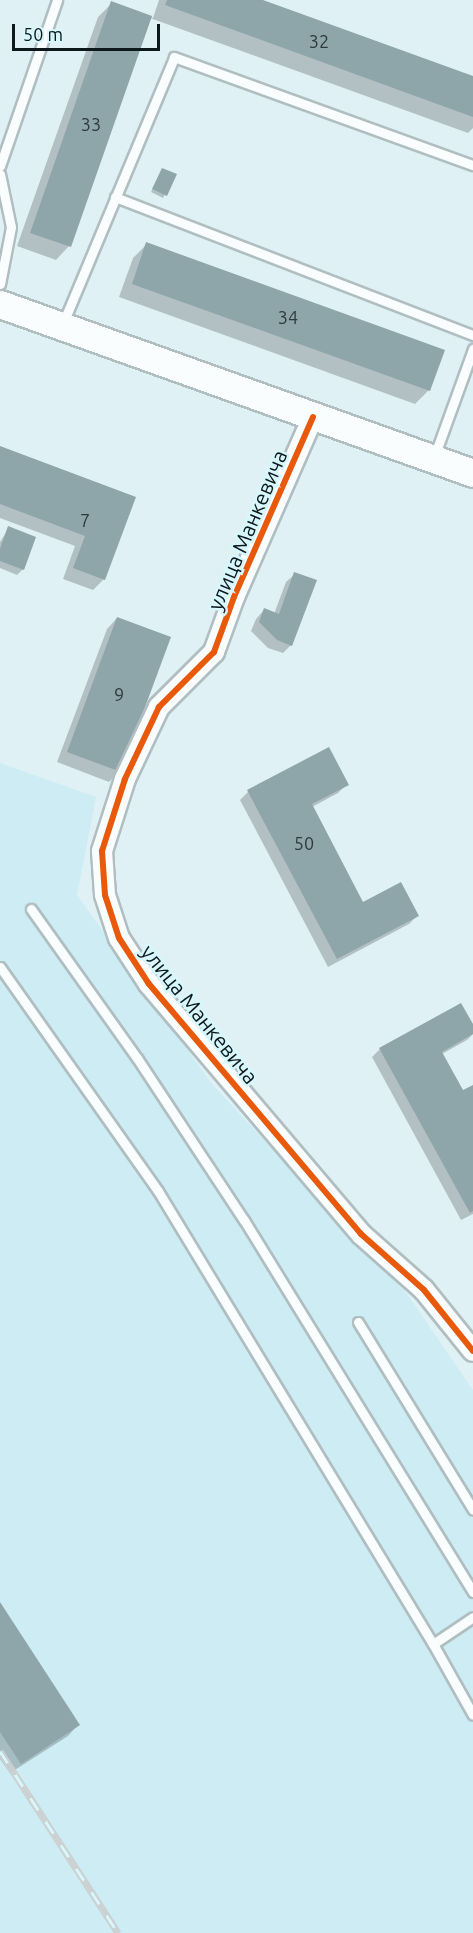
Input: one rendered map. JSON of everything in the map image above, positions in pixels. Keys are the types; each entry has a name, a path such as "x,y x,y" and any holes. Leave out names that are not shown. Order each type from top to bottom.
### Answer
{"main road":[{"path":"0,304 473,473"}],"street":[{"name":"улица Манкевича","path":"312,417 234,597 214,652 159,707 125,779 102,851 105,895 119,938 149,984 361,1234 424,1290 473,1352"}],"lane":[{"path":"0,166 57,0"},
{"path":"62,325 174,57 473,165"},
{"path":"0,174 11,227 0,284"},
{"path":"115,198 473,335"},
{"path":"433,459 473,350"},
{"path":"31,909 137,1058 244,1220 473,1592"},
{"path":"0,967 158,1191 433,1644 473,1715"},
{"path":"358,1322 473,1510"},
{"path":"433,1644 473,1617"}],"shaded area":[{"path":"0,763 96,797 77,895 212,1084 407,1294 473,1390 473,1933 0,1933"}],"building":[{"path":"167,0 263,0 473,76 473,117 165,5"},
{"path":"111,1 152,16 71,247 30,233"},
{"path":"162,168 177,174 167,196 152,189"},
{"path":"146,242 445,350 430,391 132,284"},
{"path":"0,446 136,497 105,580 73,568 85,536 0,504"},
{"path":"8,526 36,537 24,570 0,561 0,549"},
{"path":"294,572 317,580 292,646 277,640 259,622 264,608 279,614"},
{"path":"117,617 171,637 121,772 67,752"},
{"path":"329,747 349,785 312,804 363,902 401,882 419,916 337,959 247,790"},
{"path":"461,1003 473,1024 473,1034 442,1052 463,1090 473,1085 473,1211 470,1213 379,1048"},
{"path":"0,1602 80,1725 21,1764 0,1732"}],"railway":[{"path":"0,1751 118,1933"}],"cycle path":[{"path":"313,417 234,597 214,652 159,707 125,779 102,851 105,895 119,938 149,984 361,1234 424,1290 473,1351"}]}
